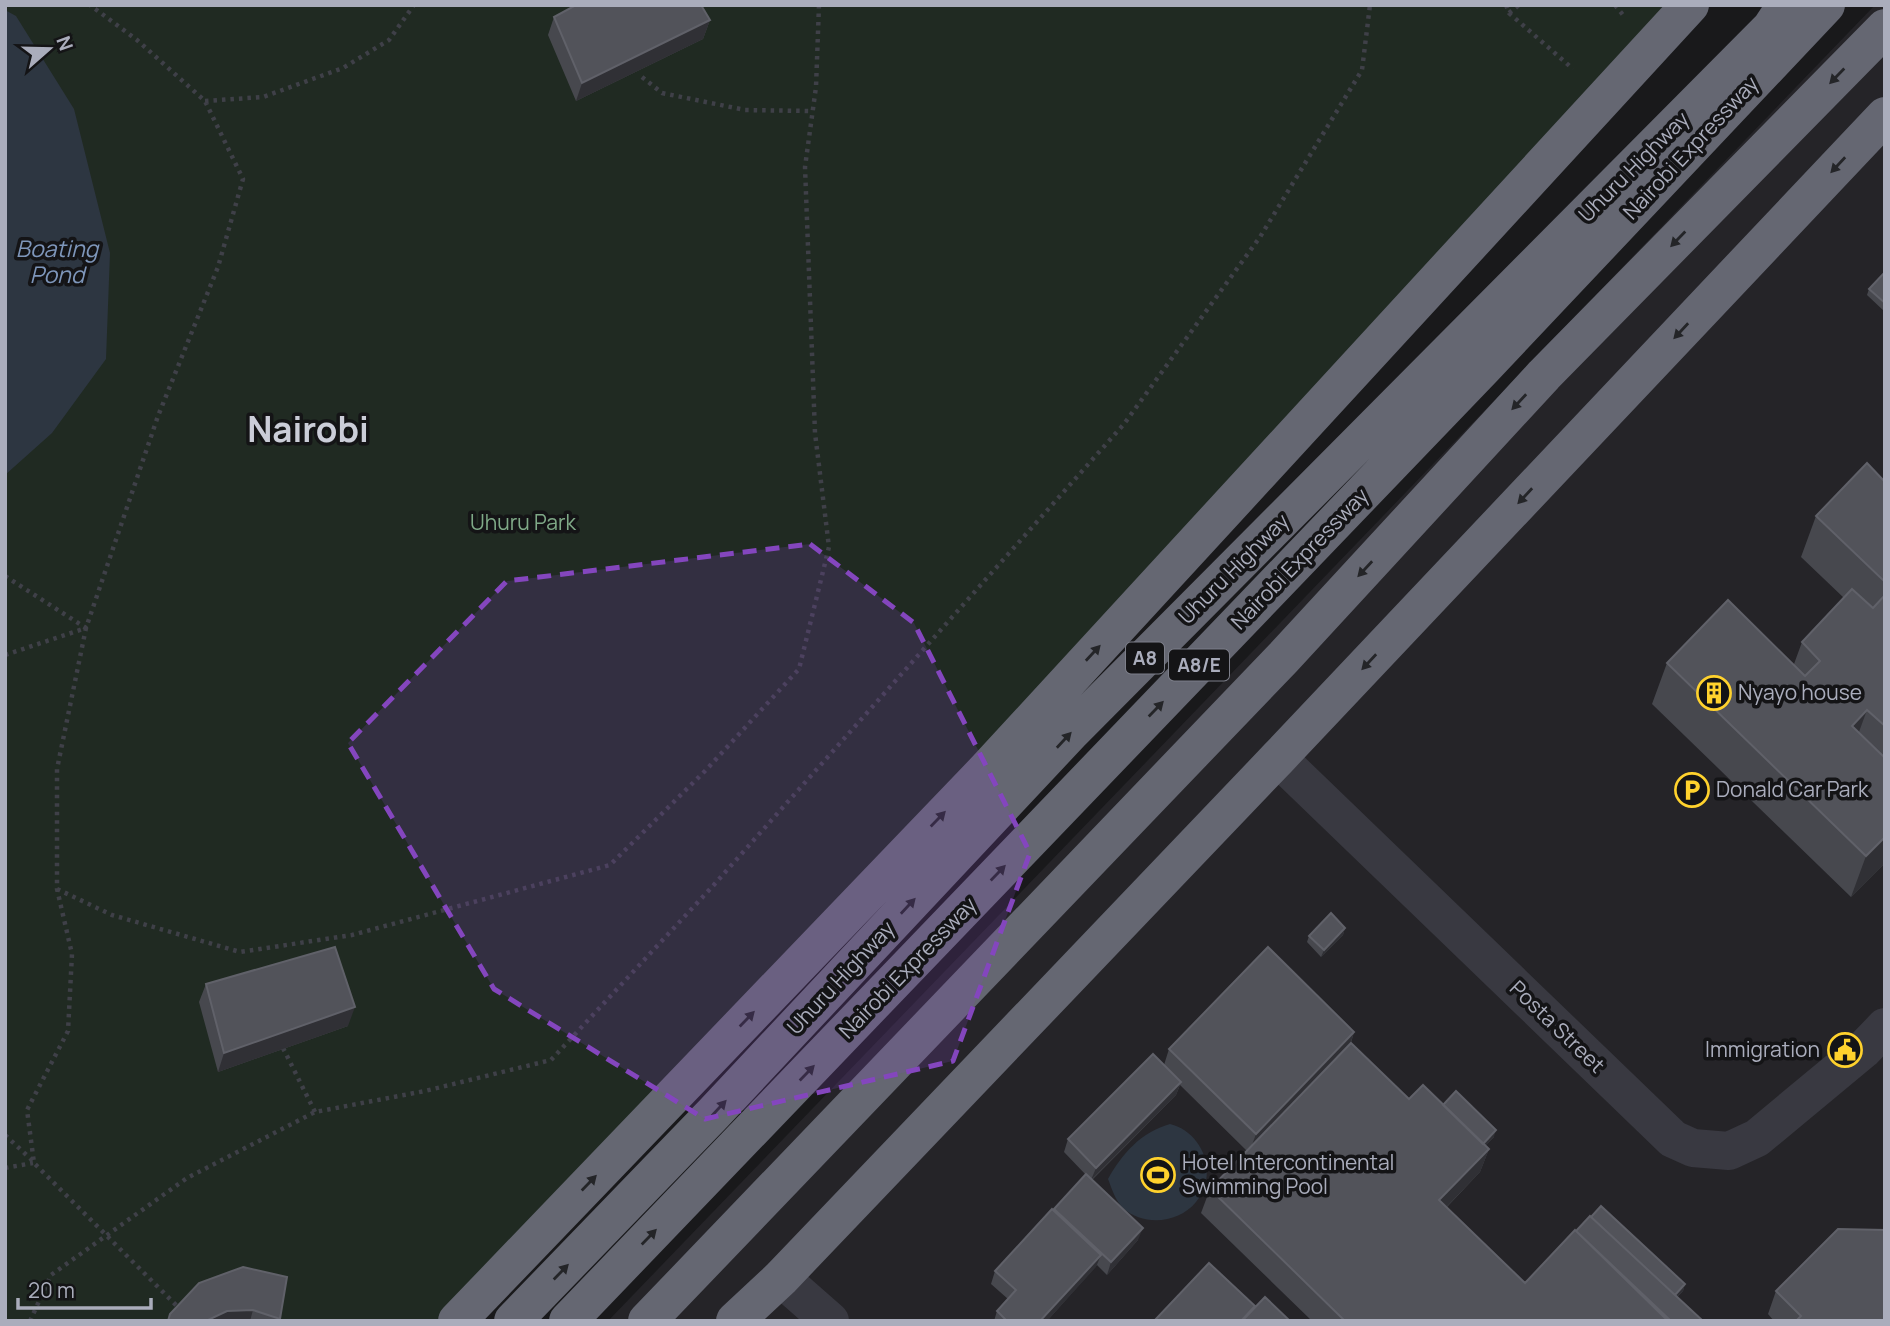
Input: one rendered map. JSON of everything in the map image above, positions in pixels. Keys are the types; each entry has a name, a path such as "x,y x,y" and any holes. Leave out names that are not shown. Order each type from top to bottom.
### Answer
{"highway":[{"path":"457,1321 987,769 1690,5"},
{"name":"Uhuru Highway","path":"513,1321 714,1113 1072,731 1771,28 1786,5"},
{"name":"Nairobi Expressway","path":"568,1321 1483,368 1826,5"},
{"name":"A8/E","path":"647,1321 1273,668 1544,375 1885,28"},
{"path":"736,1321 781,1278 1278,758 1885,116"}],"street":[{"name":"Posta Street","path":"1278,758 1673,1139 1693,1148 1729,1151 1757,1138 1877,1049"},
{"path":"781,1278 830,1321"}],"path":[{"path":"34,1163 27,1110 68,1031 72,954 57,889 57,769 86,628 158,416 218,267 243,180 205,101 137,40 90,5"},
{"path":"205,101 263,97 343,68 389,40 414,5"},
{"path":"57,889 112,915 240,952 352,935 610,865 706,770 799,669 829,547 815,433 805,167 816,88 819,5"},
{"path":"30,1321 51,1275 187,1178 315,1112 425,1091 551,1060 712,887 1124,424 1260,237 1363,70 1370,5"},
{"path":"1506,5 1509,13 1606,97"},
{"path":"1509,13 1518,5"},
{"path":"642,77 662,93 745,110 813,111"},
{"path":"5,576 86,628"},
{"path":"5,655 86,628"},
{"path":"283,1048 315,1112"},
{"path":"5,1135 108,1235 182,1312"},
{"path":"5,1168 34,1163"}],"highlighted area":[{"path":"810,544 914,623 1030,853 953,1061 705,1119 494,989 348,743 507,581"}],"shaded area":[{"path":"1875,5 1885,5 1885,1321 608,1321"}],"green space":[{"name":"Uhuru Park","path":"5,5 1688,5 460,1321 5,1321"}],"water":[{"name":"Boating Pond","path":"5,10 16,16 74,109 110,253 106,359 52,433 5,475"},
{"name":"Hotel Intercontinental Swimming Pool","path":"1170,1124 1182,1128 1199,1145 1207,1167 1203,1191 1189,1209 1171,1218 1141,1218 1120,1205 1108,1179 1133,1145 1150,1132"}],"building":[{"path":"576,5 701,5 710,20 582,83 554,17"},
{"path":"1885,272 1885,303 1869,289"},
{"path":"1867,463 1885,482 1885,582 1816,516"},
{"path":"1852,589 1873,608 1885,595 1885,726 1867,710 1852,726 1885,758 1885,837 1866,856 1667,663 1728,600 1805,676 1820,661 1802,642"},
{"path":"1331,913 1345,928 1324,950 1309,936"},
{"path":"335,947 355,1007 224,1053 206,984"},
{"path":"1268,947 1354,1032 1256,1134 1169,1049"},
{"path":"1351,1043 1409,1099 1423,1085 1489,1149 1439,1200 1525,1283 1575,1230 1668,1321 1345,1321 1210,1189"},
{"path":"1153,1054 1181,1082 1096,1168 1068,1139"},
{"path":"1456,1091 1496,1130 1483,1144 1443,1105"},
{"path":"1086,1174 1143,1228 1111,1262 1054,1209"},
{"path":"1601,1206 1685,1284 1675,1295 1591,1217"},
{"path":"1052,1209 1101,1255 1040,1321 1007,1321 997,1311 1016,1290 995,1271"},
{"path":"1590,1216 1703,1321 1671,1321 1576,1231"},
{"path":"1838,1229 1885,1230 1885,1321 1796,1321 1801,1316 1776,1291"},
{"path":"1209,1263 1255,1306 1241,1321 1154,1321"},
{"path":"243,1267 287,1277 280,1319 253,1310 227,1311 206,1321 168,1321 170,1314 199,1283"},
{"path":"1265,1297 1290,1321 1242,1321"}],"place":[{"name":"Nyayo house","path":"1714,693"},
{"name":"Donald Car Park","path":"1692,790"},
{"name":"Immigration","path":"1845,1050"},
{"name":"Hotel Intercontinental Swimming Pool","path":"1158,1175"}],"district":[{"name":"Nairobi","path":"308,430"}]}
